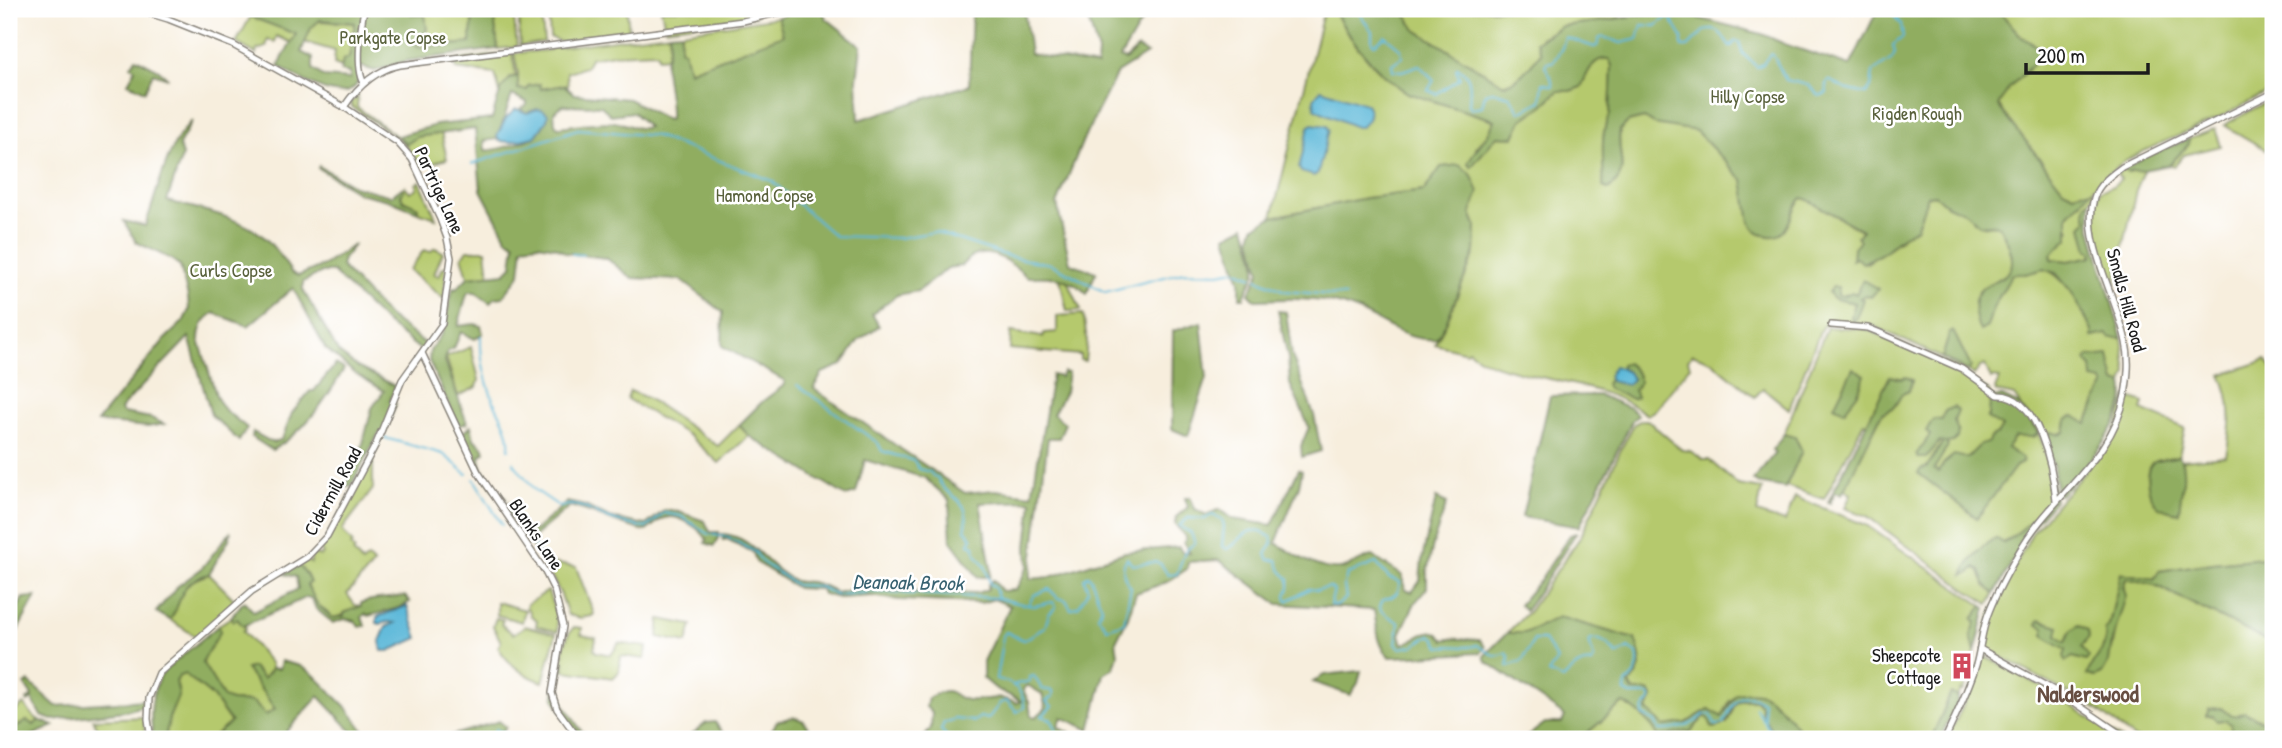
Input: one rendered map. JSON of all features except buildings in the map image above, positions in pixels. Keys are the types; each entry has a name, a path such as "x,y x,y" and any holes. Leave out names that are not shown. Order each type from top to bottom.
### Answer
{"street":[{"name":"Partrige Lane","path":"135,9 218,38 344,107 409,153 447,238 451,258 444,316 439,331 422,353"},
{"path":"364,9 360,74 364,83"},
{"path":"344,107 364,83 383,70 400,65 743,21 794,9"},
{"name":"Smalls Hill Road","path":"1945,739 1972,677 1990,608 2018,553 2034,527 2091,461 2114,427 2123,407 2129,372 2126,340 2093,230 2095,195 2107,178 2122,167 2273,93"},
{"path":"1831,325 1868,328 1878,332 1962,369 1997,395 2017,400 2028,414 2047,450 2056,502"},
{"name":"Cidermill Road","path":"151,739 149,698 159,673 251,591 307,557 325,540 376,444 402,380 422,353"},
{"name":"Blanks Lane","path":"422,353 478,472 544,570 554,590 563,626 552,693 562,718 579,739"},
{"path":"1980,649 2074,701 2128,739"}],"green space":[{"name":"Parkgate Copse","path":"239,9 412,9 412,15 425,15 427,30 418,39 416,46 427,47 470,43 474,9 493,9 498,49 406,61 375,71 359,66 359,80 352,90 331,92 278,66 296,34 256,19","holes":["320,20 355,23 349,58 343,59 341,71 350,73 350,79 324,77 313,69 313,58 301,52 311,28"]},
{"path":"412,9 474,9 470,43 416,46 418,39 427,30 425,16 411,15"},
{"path":"493,9 513,9 517,47 498,49"},
{"path":"523,9 541,9 544,42 520,46 519,23"},
{"path":"548,9 627,9 629,32 560,42 550,37"},
{"path":"661,9 753,9 756,16 665,28"},
{"name":"Hamond Copse","path":"800,9 822,9 826,18 861,46 857,80 859,120 969,85 972,9 1024,9 1030,54 1097,66 1098,52 1085,9 1149,9 1120,58 1125,60 1138,48 1147,54 1117,73 1083,140 1057,204 1070,263 1096,272 1087,294 1067,280 1027,277 1012,264 995,255 977,255 961,266 948,268 918,291 897,295 872,314 879,326 858,341 842,365 822,373 814,389 965,493 995,490 1032,495 1052,375 1061,377 1063,372 1068,373 1065,392 1053,414 1065,423 1059,438 1048,438 1030,579 1050,577 1125,552 1179,547 1182,552 1190,553 1184,543 1186,538 1175,524 1176,517 1188,507 1185,498 1190,497 1195,509 1206,515 1220,509 1233,519 1272,525 1299,469 1302,471 1299,486 1276,543 1306,561 1324,568 1344,568 1372,556 1402,575 1405,590 1412,592 1420,581 1422,559 1436,498 1447,503 1434,540 1427,572 1427,588 1415,603 1400,634 1403,644 1430,632 1444,640 1480,640 1485,647 1481,653 1390,657 1382,648 1374,610 1278,604 1219,560 1188,562 1187,569 1167,582 1136,593 1116,641 1118,655 1114,668 1104,674 1090,730 1062,717 1058,727 1080,739 923,739 931,728 932,713 926,707 928,698 937,693 948,691 968,700 996,698 1017,703 1021,701 996,689 983,678 983,661 1010,606 994,599 981,603 900,600 870,596 839,598 823,594 821,589 797,588 756,562 753,552 727,539 723,540 722,534 743,540 785,576 799,582 825,586 837,593 871,589 978,593 988,589 988,584 993,580 1002,591 1016,590 1028,566 1027,547 1032,501 980,503 991,568 990,577 978,577 951,541 949,500 925,478 865,460 856,493 846,496 749,436 739,425 783,386 785,381 722,346 723,312 681,280 632,278 606,258 566,253 556,247 538,244 523,246 520,274 503,297 495,298 490,303 475,292 467,294 458,326 475,324 481,326 483,333 475,339 461,332 454,348 447,352 445,361 467,423 458,426 429,361 430,351 443,332 453,288 456,289 468,277 505,273 512,266 515,243 507,239 481,190 475,129 417,137 407,144 398,136 436,125 492,119 503,87 518,76 518,89 527,90 528,86 540,84 541,89 564,85 574,94 629,99 667,120 670,119 670,112 665,66 670,43 669,33 681,32 680,49 684,50 689,71 783,35 778,17","holes":["512,95 527,102 527,105 520,109 527,113 537,109 547,120 532,137 485,150 484,141 497,139","563,105 601,106 611,115 633,112 648,127 608,122 558,127 555,124 554,112","1027,685 1042,694 1046,708 1036,717 1031,716 1029,702 1023,690"]},
{"path":"1324,9 1333,9 1365,56 1385,76 1408,93 1494,120 1491,131 1475,148 1497,136 1514,137 1522,120 1558,91 1581,87 1595,63 1609,59 1612,65 1610,115 1604,131 1603,150 1604,187 1608,189 1620,176 1620,130 1628,122 1644,118 1696,131 1743,180 1796,204 1802,198 1806,199 1862,231 1856,258 1867,263 1900,240 1928,196 1935,195 1947,205 1967,212 1982,226 1999,226 2009,246 2016,273 2025,274 2044,269 2060,279 2076,297 2088,318 2093,337 2107,334 2122,338 2127,373 2123,384 2115,382 2113,374 2092,367 2105,386 2087,425 2074,417 2067,420 2065,432 2044,438 2014,396 1996,392 1999,379 1991,379 1985,365 1974,375 1968,371 1950,333 1942,358 1874,326 1829,322 1822,327 1789,409 1763,388 1755,397 1711,361 1692,354 1688,360 1690,366 1655,410 1647,415 1604,393 1508,369 1487,362 1468,350 1466,352 1435,344 1475,252 1476,225 1471,213 1479,192 1441,168 1424,191 1366,198 1272,217"},
{"path":"1333,9 1402,9 1416,30 1503,84 1519,77 1541,53 1536,42 1562,26 1666,10 1762,34 1850,66 1878,9 1997,9 2022,37 2045,52 2009,88 1998,106 2063,189 2074,194 2092,190 2068,215 2068,239 2051,254 2052,259 2069,261 2093,256 2092,251 2088,250 2082,226 2087,221 2087,203 2091,201 2091,228 2122,338 2111,338 2107,334 2092,337 2092,330 2071,291 2056,273 2044,269 2012,274 1993,308 1987,327 1980,331 1975,300 1980,291 2009,270 2012,262 2010,248 1999,226 1979,225 1967,213 1947,205 1935,195 1928,196 1916,229 1905,234 1881,254 1863,263 1856,258 1852,260 1853,249 1860,240 1857,236 1862,230 1806,199 1802,198 1797,204 1783,232 1769,236 1758,233 1750,222 1743,180 1696,131 1654,124 1644,118 1628,122 1620,130 1620,176 1608,189 1603,187 1603,141 1610,115 1612,66 1609,59 1595,63 1581,87 1558,91 1522,120 1514,137 1497,136 1471,167 1468,163 1494,120 1408,93 1396,85 1365,56"},
{"path":"1402,9 1619,9 1620,17 1562,26 1540,38 1541,53 1519,77 1503,84 1416,30"},
{"path":"1997,9 2273,9 2273,88 2117,167 2092,190 2095,192 2086,211 2093,256 2069,261 2052,259 2051,254 2070,230 2066,220 2071,211 2082,202 2083,191 2074,194 2063,189 1998,105 2009,88 2045,52 2022,37"},
{"path":"251,16 296,34 295,39 290,42 277,36 275,42 268,40 266,47 257,50 256,54 236,43"},
{"path":"778,17 784,35 688,71 684,50 680,49 681,32"},
{"path":"318,21 355,23 349,58 343,59 342,67 334,64 335,51 304,42"},
{"path":"669,33 671,50 668,57 658,58 657,52 590,58 586,67 567,72 568,89 564,85 540,89 540,84 528,90 518,89 514,53"},
{"path":"512,53 516,76 511,77 500,93 495,74 456,69 455,60"},
{"path":"136,58 168,78 153,73 145,91 128,83 135,69 131,66"},
{"path":"358,96 357,107 406,143 417,137 441,132 447,159 420,167 408,148 353,108 350,103"},
{"path":"2273,98 2273,154 2224,125"},
{"name":"Curls Copse","path":"192,121 179,145 182,156 167,201 244,224 265,238 292,273 298,276 324,265 355,244 341,266 388,316 427,345 422,351 385,322 333,272 322,272 303,282 303,290 339,353 357,367 395,386 390,401 396,404 384,434 379,433 351,486 346,486 363,443 372,408 384,391 353,372 325,348 293,288 248,326 214,313 201,328 199,340 217,398 225,410 247,428 239,441 211,415 189,337 120,409 123,413 151,418 164,424 148,427 97,422 165,339 183,322 189,310 180,266 136,242 124,221 145,226 169,155 183,130"},
{"path":"2215,129 2221,146 2184,155 2175,166 2169,165 2189,144 2189,139"},
{"path":"2189,139 2189,144 2169,165 2128,172 2124,169 2149,155"},
{"path":"1459,165 1471,174 1479,192 1471,213 1476,225 1475,252 1446,323 1436,339 1404,334 1356,310 1332,302 1306,299 1255,300 1249,294 1260,271 1251,238 1254,227 1272,217 1366,198 1424,191 1441,167"},
{"path":"319,166 354,186 391,196 402,188 403,200 418,207 418,212 388,200 359,193 318,168"},
{"path":"2145,168 2136,191 2114,288 2098,240 2096,203 2100,191 2113,186 2121,179 2117,174 2124,169 2129,172"},
{"path":"420,181 436,218 418,212 418,207 403,201 402,188 405,186 410,192 417,188 416,184"},
{"path":"1245,226 1256,271 1244,298 1240,298 1240,281 1226,236"},
{"path":"435,248 443,252 434,274 439,276 443,267 446,267 444,299 409,270 424,250 430,252"},
{"path":"468,250 486,250 489,275 468,277 462,256"},
{"path":"1060,279 1068,281 1081,310 1067,311"},
{"path":"1863,280 1878,289 1871,297 1865,295 1860,298 1863,300 1853,325 1851,317 1855,303 1835,299 1828,292 1833,287 1838,287 1838,295 1852,292 1856,294"},
{"path":"1278,311 1286,312 1292,356 1314,415 1321,451 1302,457 1301,446 1309,427 1290,384 1288,358"},
{"path":"1083,314 1087,340 1085,361 1080,360 1080,355 1010,349 1011,332 1043,337 1044,333 1057,332 1057,316"},
{"path":"1201,322 1207,378 1188,436 1172,429 1173,331"},
{"path":"1827,327 1866,329 1962,370 1971,381 1989,391 1990,395 1995,398 2002,397 2034,426 2042,442 2052,480 2047,503 2025,528 2004,543 1983,546 1968,566 1980,570 1982,578 1995,594 1989,604 1867,516 1845,508 1851,494 1844,490 1882,413 1894,407 1902,394 1909,391 1912,380 1890,376 1824,499 1786,486 1802,451 1795,437 1784,434"},
{"path":"1953,331 1971,367 1968,371 1942,358 1950,332"},
{"path":"471,347 479,380 477,387 458,396 446,357"},
{"path":"2109,355 2115,382 2123,384 2120,413 2103,444 2060,495 2057,494 2053,465 2044,438 2051,432 2060,435 2065,432 2067,420 2074,416 2087,424 2105,386 2103,381 2093,379 2092,367 2086,361 2088,357"},
{"path":"2266,360 2273,370 2273,557 2159,571 2154,579 2122,573 2102,651 2088,675 2096,677 2112,650 2126,578 2155,585 2273,644 2273,739 2135,739 2095,708 1987,649 1985,633 1990,616 1995,606 1999,606 1998,600 2032,533 2107,446 2115,433 2127,397 2144,403 2142,410 2185,428 2179,456 2156,460 2148,476 2149,490 2183,475 2182,460 2226,456 2230,414 2228,394 2221,375"},
{"path":"1627,363 1639,379 1634,390 1637,397 1632,399 1608,389 1606,384 1609,379 1632,379 1628,372 1620,368"},
{"path":"336,364 344,369 322,404 294,435 272,450 252,437 253,432 273,443 282,439 292,413"},
{"path":"1853,368 1865,375 1858,393 1844,411 1834,406"},
{"path":"1890,376 1912,380 1909,391 1902,394 1894,407 1882,413 1842,494 1835,492 1830,503 1828,502"},
{"path":"630,391 647,398 718,446 739,425 749,436 719,463 688,435 627,399"},
{"path":"1599,395 1630,408 1638,415 1632,421 1579,527 1522,517 1550,396"},
{"path":"2002,397 2019,405 2038,433 2034,437 2015,437 2007,448 2023,459 2022,463 2016,466 1977,518 1918,473 1926,468 1943,442 1940,441 1926,458 1918,458 1916,455 1930,435 1926,431 1933,419 1942,420 1945,411 1954,407 1958,411 1954,421 1958,431 1957,438 1946,443 1948,446 1934,469 1938,472 1954,455 1967,458 1980,445 1998,434 2002,427 1987,418 1990,402"},
{"path":"1647,420 1682,450 1709,460 1738,485 1762,489 1757,513 1785,522 1795,497 1866,525 1983,606 1973,619 1977,622 1975,653 1964,691 1961,690 1958,697 1952,694 1931,739 1807,739 1774,702 1761,693 1730,700 1722,717 1709,709 1686,723 1664,726 1651,714 1629,683 1635,639 1559,617 1525,633 1507,633 1529,611 1581,536 1634,424"},
{"path":"471,426 474,439 484,448 485,452 480,456 483,468 506,499 503,502 484,477 463,432"},
{"path":"1784,434 1795,437 1802,451 1785,488 1757,483 1753,480 1775,453 1772,450"},
{"path":"2179,456 2183,476 2179,513 2158,506 2152,497 2147,479 2152,463"},
{"path":"371,460 373,489 342,530 353,544 353,552 362,563 368,558 374,564 347,594 355,605 362,606 333,618 318,605 306,585 310,583 307,575 298,566 307,561 311,563 314,554 323,554 320,549"},
{"path":"2048,479 2052,484 2054,501 2030,529 1995,594 1985,585 1980,570 1975,567 1970,573 1963,575 1972,559 1985,545 1995,538 2004,543 2037,516 2049,496"},
{"path":"509,502 510,510 525,531 535,530 567,502 585,506 609,518 646,525 665,510 679,512 705,521 710,532 719,532 719,538 714,546 705,543 707,540 700,531 676,518 662,519 646,531 570,506 531,539 535,551 504,508"},
{"path":"231,531 209,574 186,586 170,620 156,612 178,586 201,569"},
{"path":"1576,533 1525,611 1519,605 1540,580 1570,535"},
{"path":"2273,557 2273,644 2155,585 2126,578 2123,587 2126,596 2112,641 2109,662 2102,674 2096,677 2087,675 2105,643 2105,630 2109,625 2121,573 2154,579 2159,571"},
{"path":"544,562 576,567 594,614 592,616 580,618 568,615"},
{"path":"298,566 307,576 310,583 307,585 318,605 333,618 344,616 344,613 361,606 361,603 372,600 405,596 410,602 399,608 368,616 365,614 362,617 365,626 359,627 355,621 345,619 333,623 316,609 312,599 307,597 243,626 237,619 234,621 231,617 244,601 254,612 298,589 296,577 284,574"},
{"path":"209,574 235,600 197,637 170,620 187,586"},
{"path":"548,591 558,632 536,626 537,620 530,615 526,607"},
{"path":"36,597 9,646 9,624 23,598"},
{"path":"497,602 525,610 522,622 497,615"},
{"path":"1983,606 1986,608 1975,653 1971,635 1976,622 1973,619"},
{"path":"231,617 234,621 237,618 246,628 243,631 271,664 271,672 263,679 247,669 275,709 265,715 253,702 224,698 203,664 219,625"},
{"path":"1559,617 1635,639 1641,663 1638,673 1629,684 1633,691 1649,691 1653,698 1647,710 1664,726 1686,723 1709,709 1722,717 1736,694 1756,692 1778,706 1807,739 1790,739 1787,734 1777,739 1762,715 1761,706 1756,700 1745,699 1735,704 1728,720 1720,727 1712,728 1705,716 1691,731 1658,737 1643,717 1623,703 1580,739 1524,739 1545,723 1562,723 1565,716 1486,661 1484,656 1507,633 1525,633"},
{"path":"496,618 503,620 501,624 513,634 525,626 556,634 543,682 517,669 502,653 498,647 501,642 493,626"},
{"path":"660,619 692,625 687,643 658,637"},
{"path":"2039,620 2059,626 2057,635 2066,642 2071,631 2078,625 2088,631 2089,637 2081,647 2089,657 2086,661 2073,657 2066,661 2066,649 2044,636 2044,628 2037,624"},
{"path":"219,625 220,632 202,662 224,698 253,702 266,715 275,709 246,669 253,667 263,679 272,668 279,669 281,661 300,666 313,674 348,709 370,739 359,739 319,696 287,731 286,739 211,739 231,722 212,696 185,674 179,676 176,682 179,694 169,718 165,739 153,739 152,704 159,679 164,671"},
{"path":"574,627 582,628 581,635 596,638 596,652 611,655 619,643 647,647 645,659 621,656 619,672 613,678 564,671 564,660 561,659 565,653 562,652"},
{"path":"1983,655 2051,692 2121,739 1947,739 1969,693"},
{"path":"561,659 564,660 564,665 557,694 582,732 597,739 586,739 572,727 555,700 554,691"},
{"path":"1361,671 1358,683 1350,695 1313,682 1324,675"},
{"path":"185,674 212,696 231,723 211,739 165,739 169,718 179,694 176,682 179,676"},
{"path":"29,682 56,706 145,700 144,706 52,720 41,716 32,699 28,702 32,696 25,685"},
{"path":"1951,693 1958,697 1956,707 1940,739 1931,739"},
{"path":"1756,700 1761,706 1762,716 1777,739 1580,739 1623,703 1644,717 1659,736 1691,731 1705,716 1727,723 1736,702"},
{"path":"24,704 39,720 34,725 27,721 9,731 9,713"},
{"path":"2221,708 2232,715 2244,712 2263,721 2266,718 2272,720 2272,725 2265,733 2260,733 2257,739 2244,736 2241,739 2230,739 2231,724 2217,721 2213,716 2206,716 2209,709"},
{"path":"144,717 145,739 102,739 93,719"},
{"path":"794,717 804,721 814,739 767,739 777,721"},
{"path":"39,720 54,726 24,739 9,739 9,731 27,721 34,725"},
{"path":"499,721 506,727 500,735 440,739"},
{"path":"715,722 727,739 687,739 706,723"}],"water":[{"path":"1321,89 1366,104 1369,117 1366,122 1361,127 1356,127 1315,109 1314,99"},
{"path":"516,109 527,113 543,110 548,114 547,120 535,137 510,142 499,141 497,136 506,118"},
{"path":"1312,124 1327,126 1329,130 1318,173 1314,176 1301,172 1299,168"},
{"path":"1614,366 1628,372 1632,379 1627,385 1610,381 1608,376"},
{"path":"407,606 418,638 389,651 382,651 380,641 386,627 395,623 377,623 377,617"}],"waterway":[{"path":"1359,9 1372,31 1372,43 1375,44 1385,36 1401,49 1402,57 1392,64 1393,70 1402,71 1419,65 1434,80 1428,90 1436,94 1460,78 1457,67 1468,78 1471,108 1482,106 1485,94 1492,91 1510,96 1520,112 1541,101 1543,83 1553,86 1545,66 1547,62 1553,62 1565,37 1594,47 1603,37 1621,43 1638,39 1642,25 1656,26 1669,16 1682,37 1682,47 1688,47 1704,31 1718,31 1730,47 1736,41 1739,42 1743,54 1757,67 1763,64 1770,54 1773,55 1786,80 1808,85 1819,96 1827,93 1826,84 1829,80 1845,89 1866,94 1871,87 1873,72 1892,59 1895,53 1893,45 1903,37 1901,24 1888,9"},
{"path":"472,164 578,129 656,136 772,181 835,236 899,238 935,232 1011,257 1051,264 1105,292 1184,272 1219,273 1235,270 1253,277"},
{"path":"572,254 583,255"},
{"path":"1257,279 1285,291 1346,296"},
{"path":"481,336 486,378 507,430 509,449"},
{"path":"797,385 878,443 882,451 914,461 919,469 938,478 941,485 962,504 967,519 965,530 972,537 969,544 974,546 976,554 985,566 990,584 995,588 998,598"},
{"path":"385,438 443,454 467,474"},
{"name":"Deanoak Brook","path":"513,462 535,490 560,507 578,506 612,520 646,528 664,513 681,516 708,534 728,537 755,552 762,562 796,585 818,586 836,595 872,592 998,598 1034,606 1053,602 1056,607 1049,614 1045,627 1023,640 1006,632 1003,636 996,679 1007,682 1020,692 1024,708 1017,712 1007,701 1000,703 988,719 980,717 973,722 955,719 944,723 941,730 949,739"},
{"path":"474,479 502,525"},
{"path":"510,508 543,559"},
{"name":"Deanoak Brook","path":"1028,605 1034,595 1049,589 1058,598 1066,600 1071,609 1079,606 1088,590 1084,578 1089,575 1102,607 1098,616 1107,628 1124,623 1131,587 1124,574 1127,558 1132,565 1154,562 1161,564 1168,575 1177,574 1185,551 1195,543 1191,533 1179,526 1188,518 1205,519 1212,515 1222,519 1222,546 1227,549 1250,531 1271,537 1273,543 1266,554 1269,560 1277,560 1281,571 1289,579 1287,601 1309,589 1330,587 1334,591 1330,605 1338,605 1346,598 1344,585 1347,574 1376,563 1389,578 1400,582 1397,592 1383,600 1380,606 1381,611 1399,623 1396,643 1400,648 1413,646 1430,635 1440,647 1477,645 1495,656 1506,653 1509,656 1508,666 1522,661 1534,640 1544,640 1557,660 1548,673 1563,679 1580,665 1592,663 1594,659 1589,641 1598,640 1608,645 1617,655 1628,648 1637,654 1636,670 1626,683 1625,692 1631,695 1649,695 1651,700 1644,708 1643,715 1655,722 1659,730 1684,727 1705,714 1711,714 1715,725 1723,724 1737,700 1748,696 1763,702 1765,724"},
{"path":"1013,685 1030,681 1030,677 1034,676 1042,689 1053,691 1053,696 1046,701 1052,706 1042,716 1051,719 1056,729 1054,739"},
{"name":"Deanoak Brook","path":"1755,707 1763,720"},
{"name":"Deanoak Brook","path":"1766,725 1774,739"},
{"path":"490,739 496,729 512,739"},
{"path":"776,739 782,733 800,739"},
{"path":"699,739 704,734 716,739"}],"place":[{"name":"Sheepcote Cottage","path":"1962,666"}],"district":[{"name":"Nalderswood","path":"2088,693"}],"park label":[{"name":"Hilly Copse","path":"1748,96"},
{"name":"Rigden Rough","path":"1917,113"}]}
